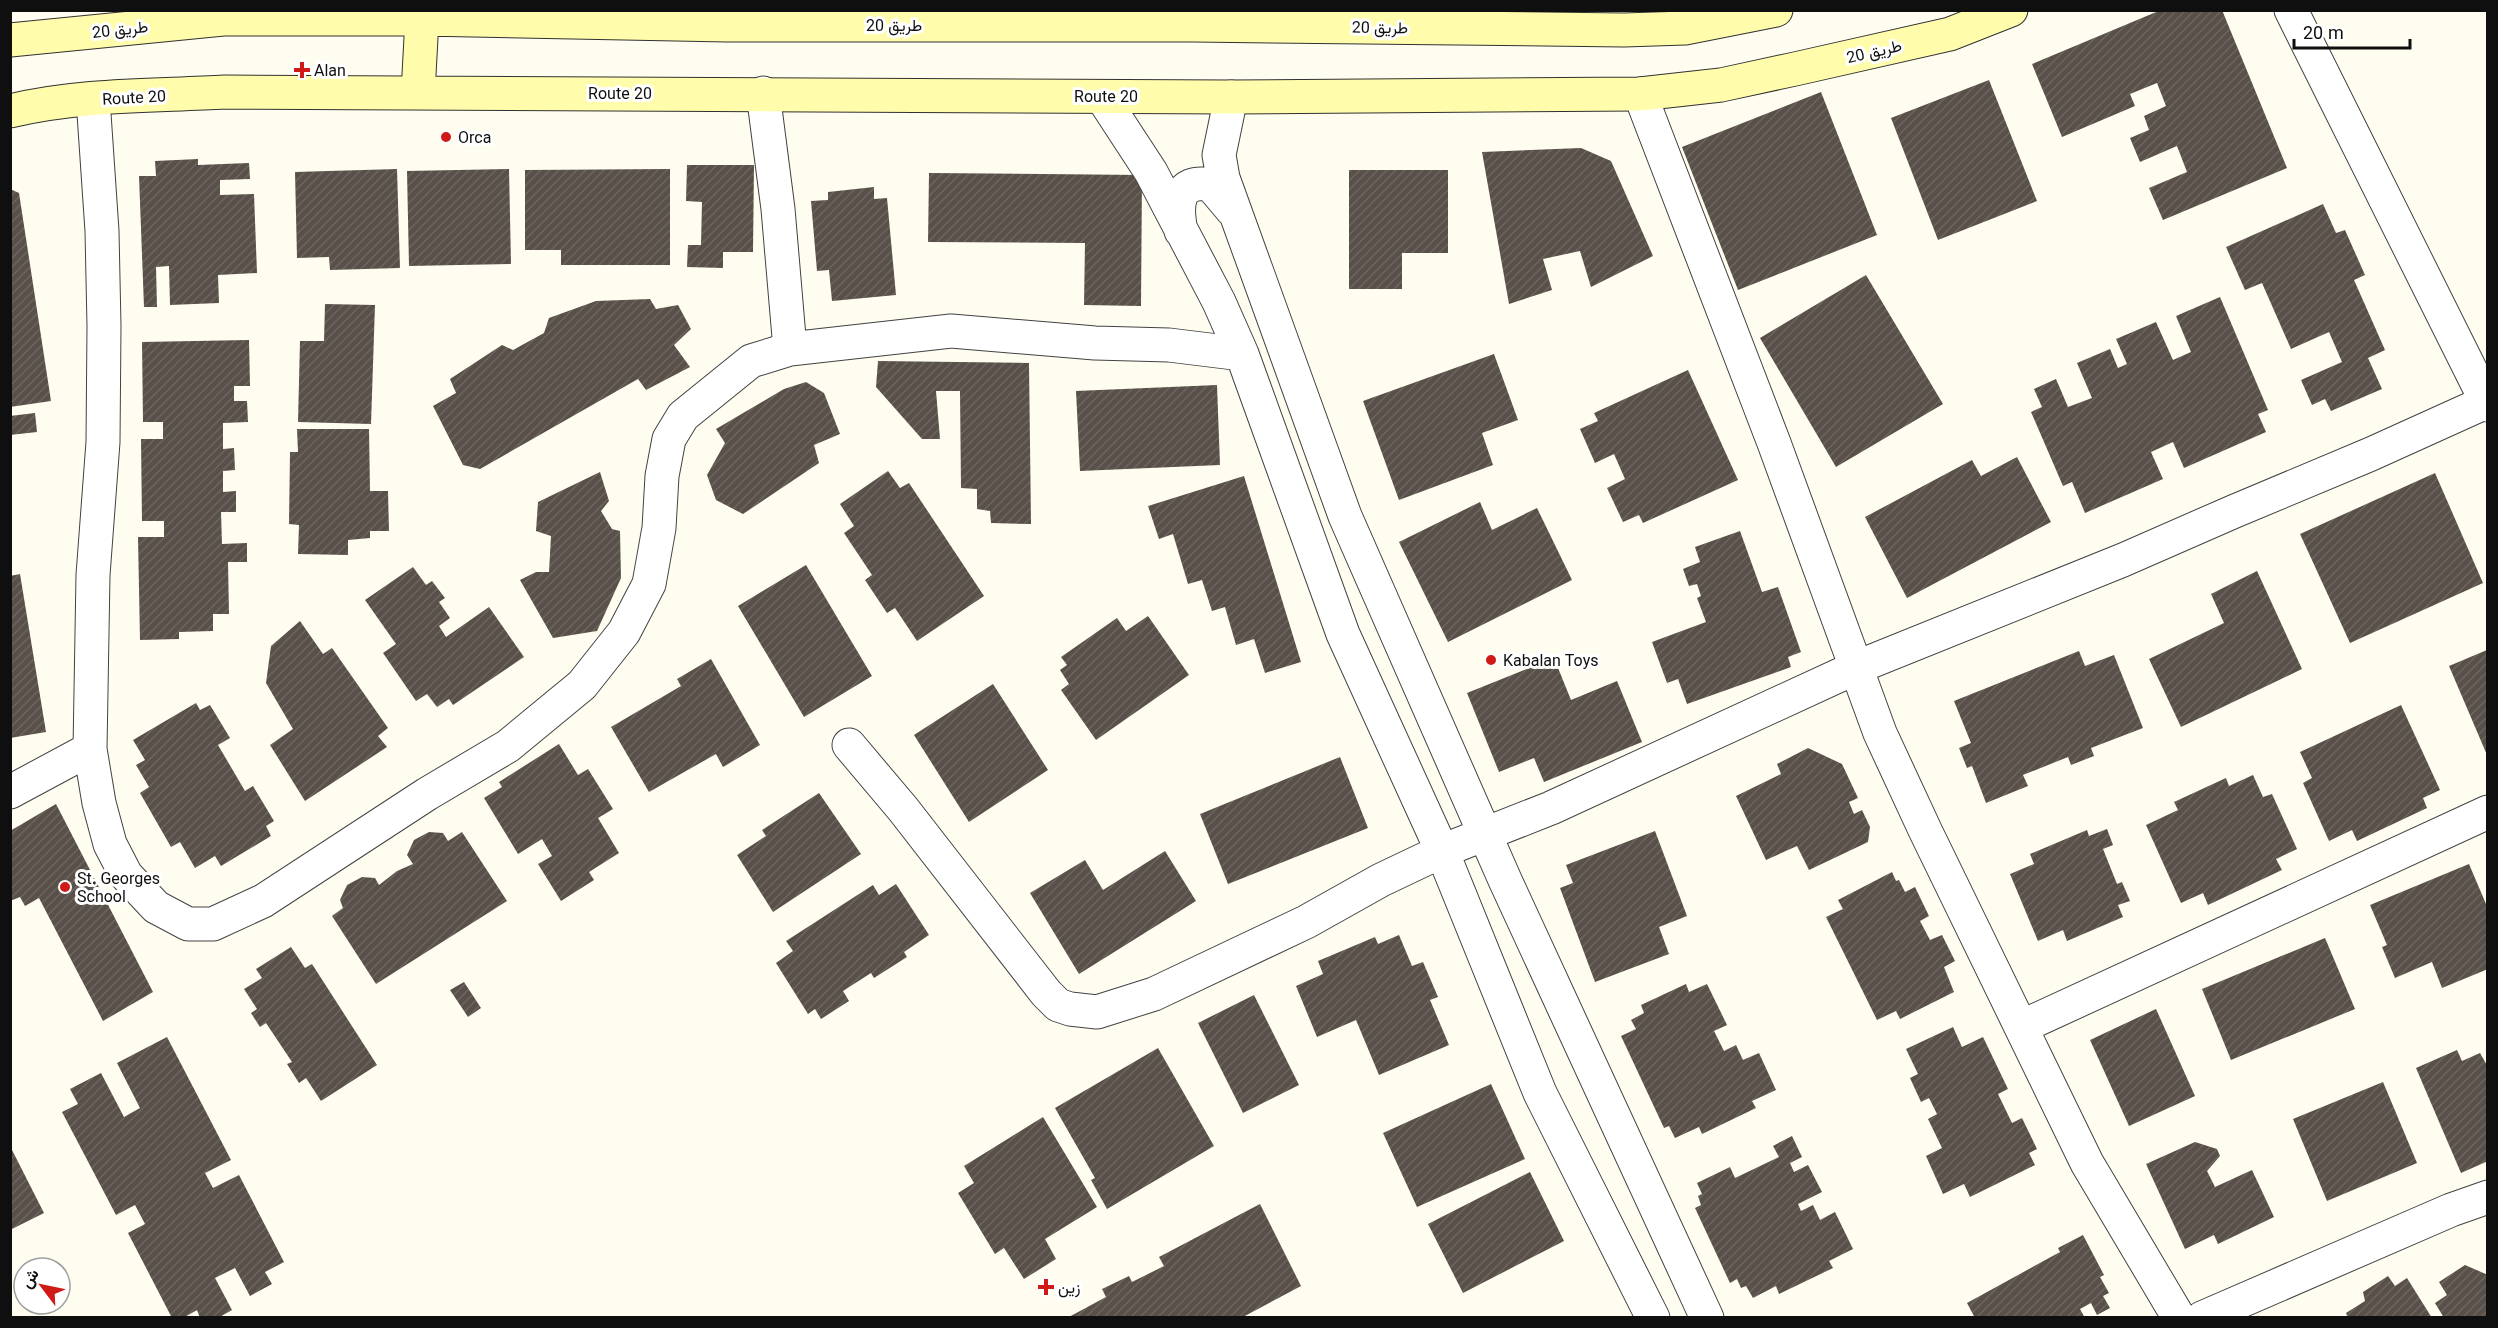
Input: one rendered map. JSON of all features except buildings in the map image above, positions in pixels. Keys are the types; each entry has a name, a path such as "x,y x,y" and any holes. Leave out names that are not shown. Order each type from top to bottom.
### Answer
{"main road":[{"name":"طريق 20","path":"10,40 223,15 422,19 1624,20 1685,28 1776,10"},
{"name":"طريق 20","path":"1231,97 1640,94 1720,85 1806,67 1950,34 2011,10"},
{"path":"418,93 422,19"},
{"name":"Route 20","path":"10,111 93,99 225,92 1231,97"}],"street":[{"path":"849,745 903,809 1046,993 1058,1005 1078,1011 1097,1012 1154,994 1306,922 1381,880 1442,851 1551,808 1855,668 2123,560 2487,404 2291,10"},
{"path":"763,93 778,209 790,349"},
{"path":"1640,94 1774,443 1880,733 2087,1163 2179,1317"},
{"path":"1102,96 1150,172 1219,302 1242,354 1343,634 1442,851 1540,1094 1653,1317"},
{"path":"1231,97 1219,155 1223,178 1345,516 1484,833 1707,1317"},
{"path":"93,99 102,221 104,338 103,442 93,575 90,749 99,803 110,844 126,875 156,907 188,924 213,924 263,901 427,794 508,746 582,685 624,632 649,584 659,528 662,476 669,439 682,416 751,361 790,349 951,331 1095,343 1169,345 1242,354"},
{"path":"1182,231 1177,209 1178,202 1187,189 1194,185 1211,185 1220,193 1235,215"},
{"path":"10,792 90,749"},
{"path":"2021,1027 2487,812"},
{"path":"2202,1317 2240,1310 2487,1197"}],"place":[{"name":"Alan","path":"302,70"},
{"name":"Orca","path":"446,137"},
{"name":"Kabalan Toys","path":"1491,660"},
{"name":"St. Georges School","path":"65,887"},
{"name":"زين","path":"1046,1287"}]}
